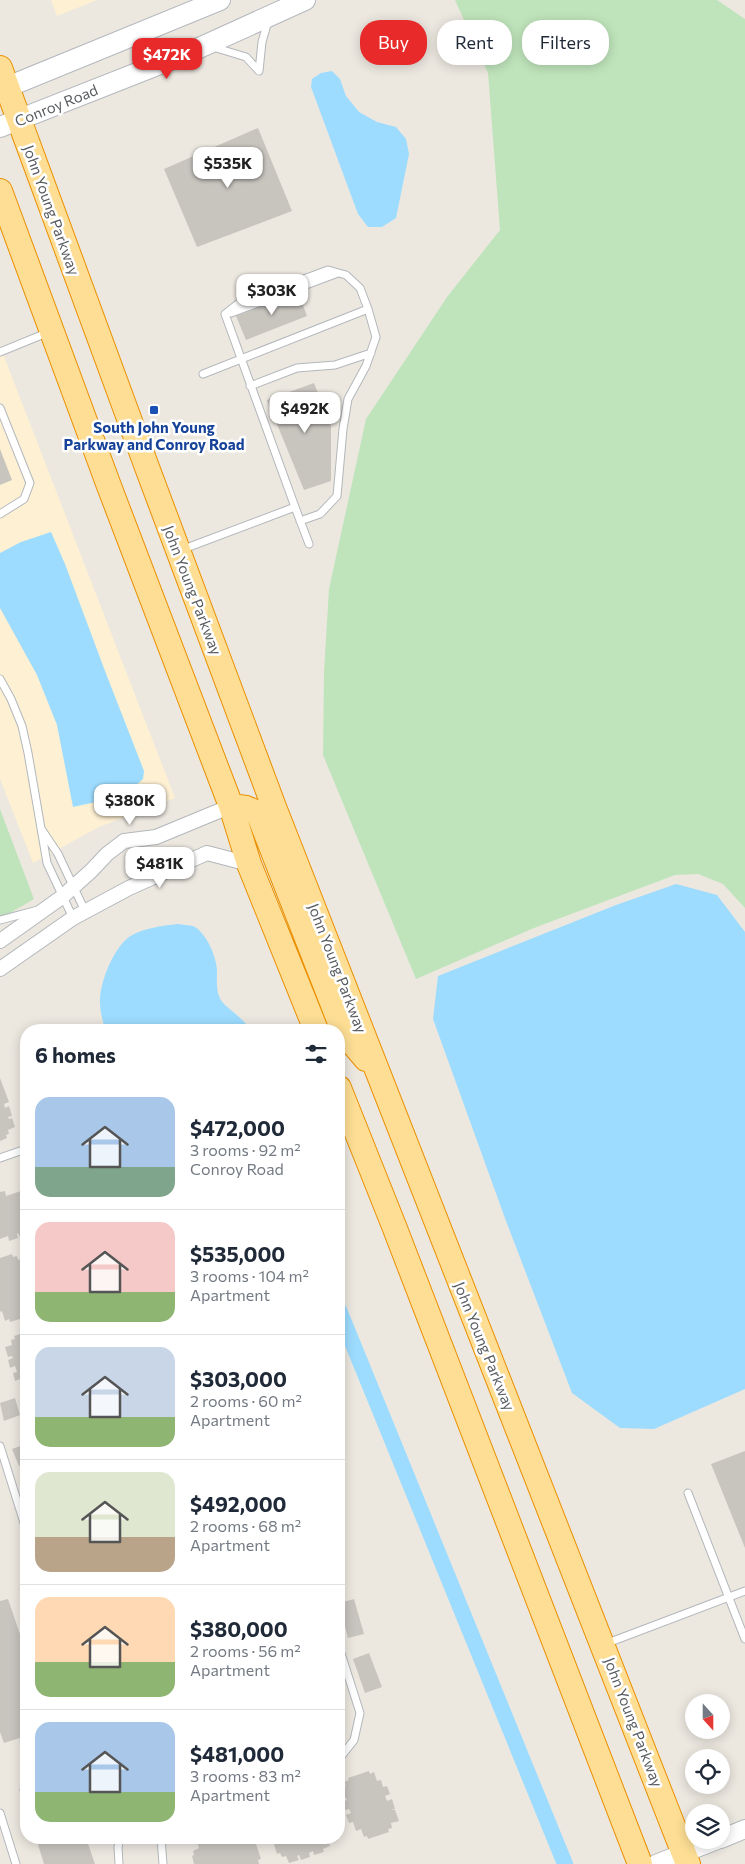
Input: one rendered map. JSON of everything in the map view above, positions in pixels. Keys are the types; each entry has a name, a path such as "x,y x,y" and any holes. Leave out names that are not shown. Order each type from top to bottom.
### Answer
{"highway":[{"name":"John Young Parkway","path":"2,82 10,124 178,551 274,807 686,1858"},
{"path":"0,191 112,495 231,806 249,864 314,1024"},
{"path":"204,735 216,748 239,792 242,795 274,807"},
{"path":"231,806 246,808 258,813 340,1024"},
{"path":"345,1034 379,1074"},
{"path":"345,1103 398,1235 640,1864"}],"main road":[{"path":"2,82 220,0"},
{"name":"Conroy Road","path":"10,124 205,45 305,0"}],"street":[{"path":"0,941 62,897 107,854 124,841 156,837 231,806"},
{"path":"0,969 79,915 129,888 207,852 249,864"},
{"path":"730,1835 745,1829"},
{"path":"656,1864 686,1858 702,1849"}],"lane":[{"path":"205,45 246,57 259,71 262,42 269,16"},
{"path":"300,521 320,514 337,496 343,429 348,399 366,366 376,337 360,288 346,275 328,270 239,303 225,314 250,386 300,521 309,544"},
{"path":"203,374 368,309"},
{"path":"0,352 52,331"},
{"path":"250,386 297,368 335,365 371,353"},
{"path":"0,408 30,483 24,499 2,511"},
{"path":"178,551 295,507"},
{"path":"0,680 11,699 22,726 47,863 62,897 79,915"},
{"path":"40,828 58,854 74,885 79,915"},
{"path":"0,920 20,913 48,908"},
{"path":"0,1158 20,1151"},
{"path":"0,1446 20,1509"},
{"path":"688,1493 745,1636"},
{"path":"604,1645 745,1591"},
{"path":"345,1666 360,1713 354,1740 345,1751"},
{"path":"0,1813 16,1864"},
{"path":"119,1864 120,1844"},
{"path":"161,1844 163,1864"}],"shaded area":[{"path":"51,0 97,0 57,16"},
{"path":"0,346 175,798 99,827 33,863 0,779"}],"green space":[{"path":"455,0 717,0 745,19 745,908 723,884 698,874 675,875 534,928 416,979 323,755 324,672 329,589 366,419 447,297 500,230 488,73 484,65 512,65 512,20 464,20"},
{"path":"0,809 34,899 0,919"}],"water":[{"path":"332,71 340,79 346,96 359,112 377,122 396,127 406,139 409,154 396,218 382,227 368,227 358,214 311,87 312,79 321,73"},
{"path":"51,532 144,771 143,779 128,790 110,798 73,807 57,725 37,675 0,608 0,553 21,542"},
{"path":"676,884 717,895 745,932 745,1389 654,1429 620,1428 572,1393 506,1221 433,1019 438,976 616,905"},
{"path":"178,924 193,926 202,933 212,951 216,964 219,996 228,1008 246,1024 104,1024 100,1010 100,995 108,967 118,950 129,937 140,931"}],"building":[{"path":"258,128 292,211 197,247 164,169"},
{"path":"298,292 307,316 246,340 236,316"},
{"path":"314,383 331,426 331,481 304,490 267,400"},
{"path":"0,449 12,480 0,485"},
{"path":"0,1078 9,1102 4,1104 5,1108 9,1106 12,1116 8,1117 9,1119 12,1118 15,1127 8,1130 7,1138 0,1141"},
{"path":"5,1191 6,1196 20,1191 20,1237 18,1233 18,1238 9,1241 8,1236 0,1239 0,1192"},
{"path":"12,1254 13,1257 17,1256 18,1260 20,1259 20,1319 10,1322 9,1319 5,1321 2,1311 0,1312 0,1258"},
{"path":"20,1334 20,1379 15,1381 13,1373 17,1372 15,1366 10,1368 8,1360 13,1358 12,1356 8,1357 5,1347 12,1345 11,1340 15,1339 14,1336"},
{"path":"15,1398 20,1415 4,1421 0,1403"},
{"path":"20,1446 20,1466 19,1466 12,1449"},
{"path":"745,1451 745,1548 711,1464"},
{"path":"8,1599 20,1634 20,1738 4,1743 0,1732 0,1601"},
{"path":"354,1599 364,1634 348,1638 345,1626 345,1601"},
{"path":"369,1653 382,1687 365,1693 353,1659"},
{"path":"369,1771 370,1774 374,1772 377,1781 381,1780 383,1787 387,1786 390,1794 385,1796 387,1801 392,1799 395,1809 391,1810 395,1810 399,1821 391,1823 392,1828 388,1829 389,1832 368,1839 367,1836 364,1837 361,1829 356,1831 353,1822 349,1823 346,1815 351,1813 349,1809 345,1810 345,1801 347,1800 345,1798 345,1782 349,1780 348,1778"},
{"path":"38,1844 88,1844 95,1864 44,1864"},
{"path":"198,1844 256,1844 261,1859 258,1860 259,1864 194,1864 193,1851 199,1848"},
{"path":"274,1844 329,1844 330,1846 323,1849 324,1852 314,1855 313,1851 309,1853 310,1857 301,1860 299,1855 297,1856 299,1860 289,1863 286,1856 282,1857 280,1853 277,1854"}],"waterway":[{"path":"345,1325 565,1864"}],"place":[{"name":"South John Young Parkway and Conroy Road","path":"154,410"}]}
